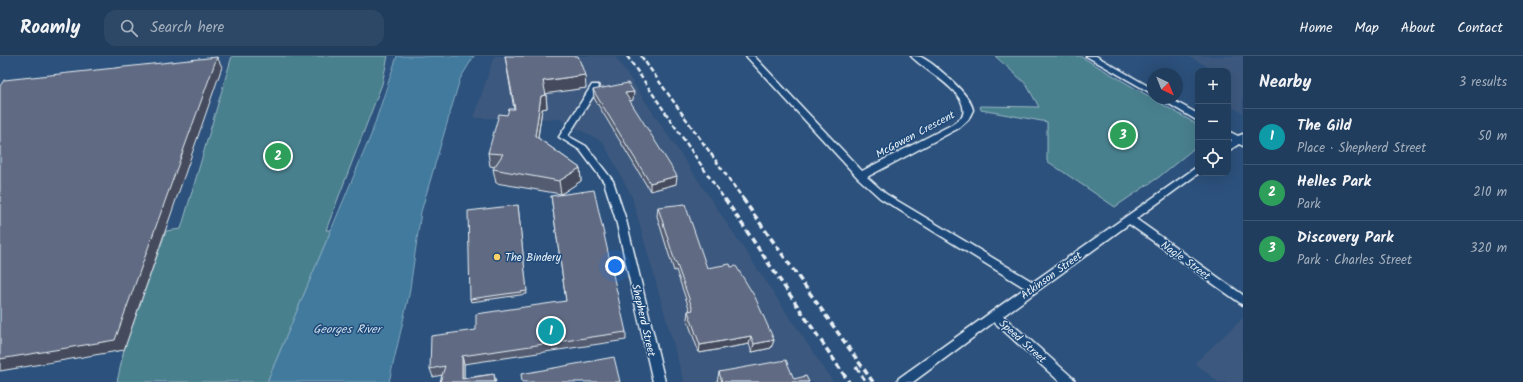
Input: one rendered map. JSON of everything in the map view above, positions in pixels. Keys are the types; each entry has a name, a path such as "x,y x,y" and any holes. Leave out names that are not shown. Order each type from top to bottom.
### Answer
{"street":[{"path":"750,56 861,176 883,196 1034,288"},
{"name":"McGowen Crescent","path":"861,176 956,126 964,120 968,114 969,108 961,94 915,56"},
{"path":"1090,56 1147,89"},
{"name":"Shepherd Street","path":"595,86 563,137 583,148 608,181 621,220 659,382"},
{"path":"1174,104 1195,116"},
{"path":"1231,135 1241,140"},
{"path":"1231,146 1241,140"},
{"name":"Atkinson Street","path":"903,382 1195,171"},
{"name":"Nagle Street","path":"1129,218 1243,301"},
{"name":"Speed Street","path":"995,316 1069,382"}],"shaded area":[{"path":"494,56 615,56 833,382 684,382 632,197 603,142 559,119 474,118"},
{"path":"1188,56 1243,56 1243,113 1231,107 1231,68 1210,68"},
{"path":"1243,318 1243,382 1218,382 1195,363"}],"green space":[{"path":"232,56 388,56 382,84 326,230 331,230 267,382 117,382 124,350 166,231 181,229"},
{"path":"995,56 1080,56 1147,95 1147,104 1162,104 1195,123 1195,147 1159,177 1115,207 1047,161 1047,122 981,110 980,106 1039,107 1026,84"}],"water":[{"name":"Georges River","path":"397,56 474,56 460,79 421,212 409,295 389,382 267,382 371,135"}],"building":[{"path":"505,56 578,56 585,75 543,81 546,95 541,96 535,136 580,168 559,181 493,169 503,154 488,153 499,114 507,115 509,109 515,109"},
{"path":"217,57 115,340 0,359 0,86 4,80"},
{"path":"628,83 634,92 625,93 677,176 650,183 593,90"},
{"path":"594,190 626,332 462,356 462,379 494,374 495,382 440,382 445,366 430,369 431,336 476,330 476,314 566,301 551,196"},
{"path":"685,204 707,268 730,264 731,267 736,266 755,297 774,340 754,344 751,336 700,345 688,311 693,310 675,262 658,207"},
{"name":"The Bindery","path":"518,205 527,291 470,299 468,211"},
{"path":"614,357 620,382 522,382 521,374"},
{"path":"786,360 794,379 806,376 809,382 722,382 719,372"}],"railway":[{"path":"627,56 725,200"},
{"path":"641,56 744,200"},
{"path":"725,199 849,382"},
{"path":"743,199 873,382"},
{"path":"856,367 866,382"}],"place":[{"name":"Discovery Park","path":"1123,135"},
{"name":"Helles Park","path":"278,156"},
{"name":"The Bindery","path":"497,257"},
{"name":"The Gild","path":"551,331"}]}
